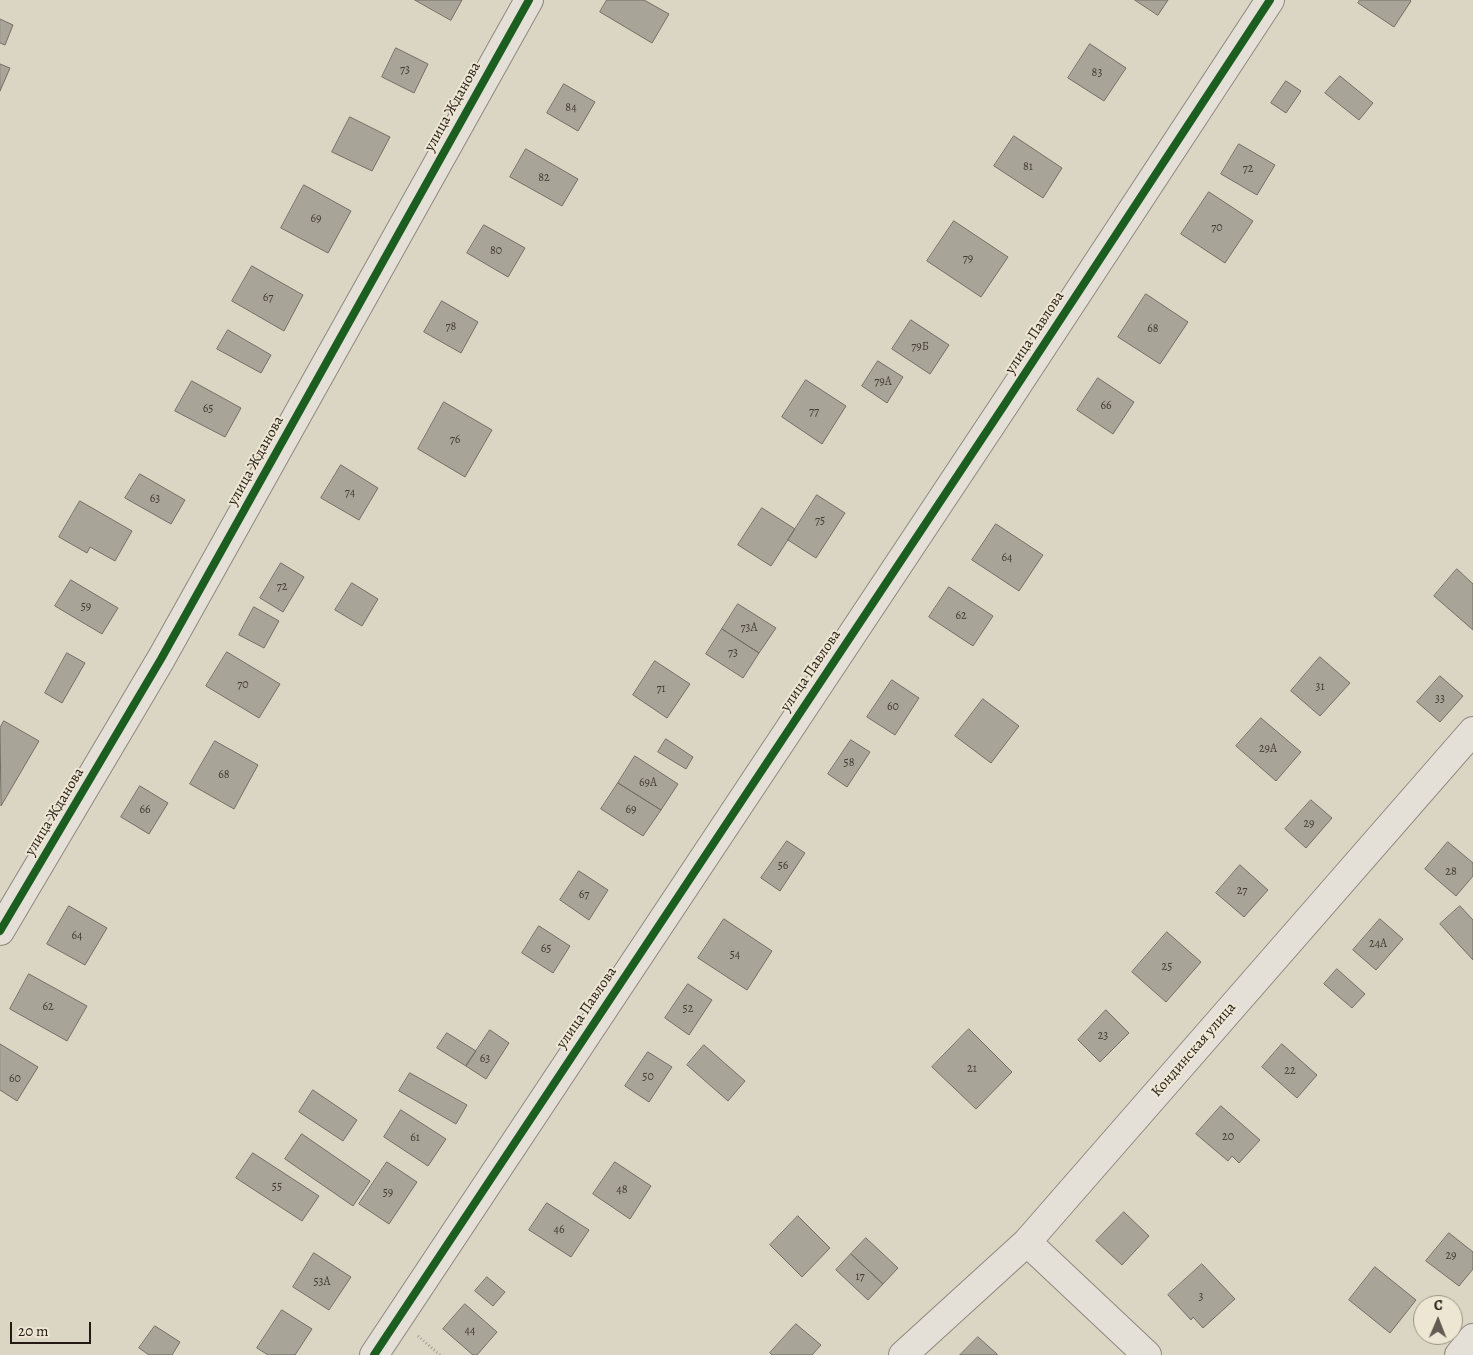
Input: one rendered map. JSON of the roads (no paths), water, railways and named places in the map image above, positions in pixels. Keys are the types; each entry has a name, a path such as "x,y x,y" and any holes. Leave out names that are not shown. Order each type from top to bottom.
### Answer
{"street":[{"name":"улица Жданова","path":"0,930 162,659 528,0"},
{"name":"улица Павлова","path":"374,1355 993,423 1270,0"},
{"name":"Кондинская улица","path":"903,1355 1027,1242 1473,731"},
{"path":"1027,1242 1147,1355"},
{"path":"1459,1355 1473,1338"}]}
